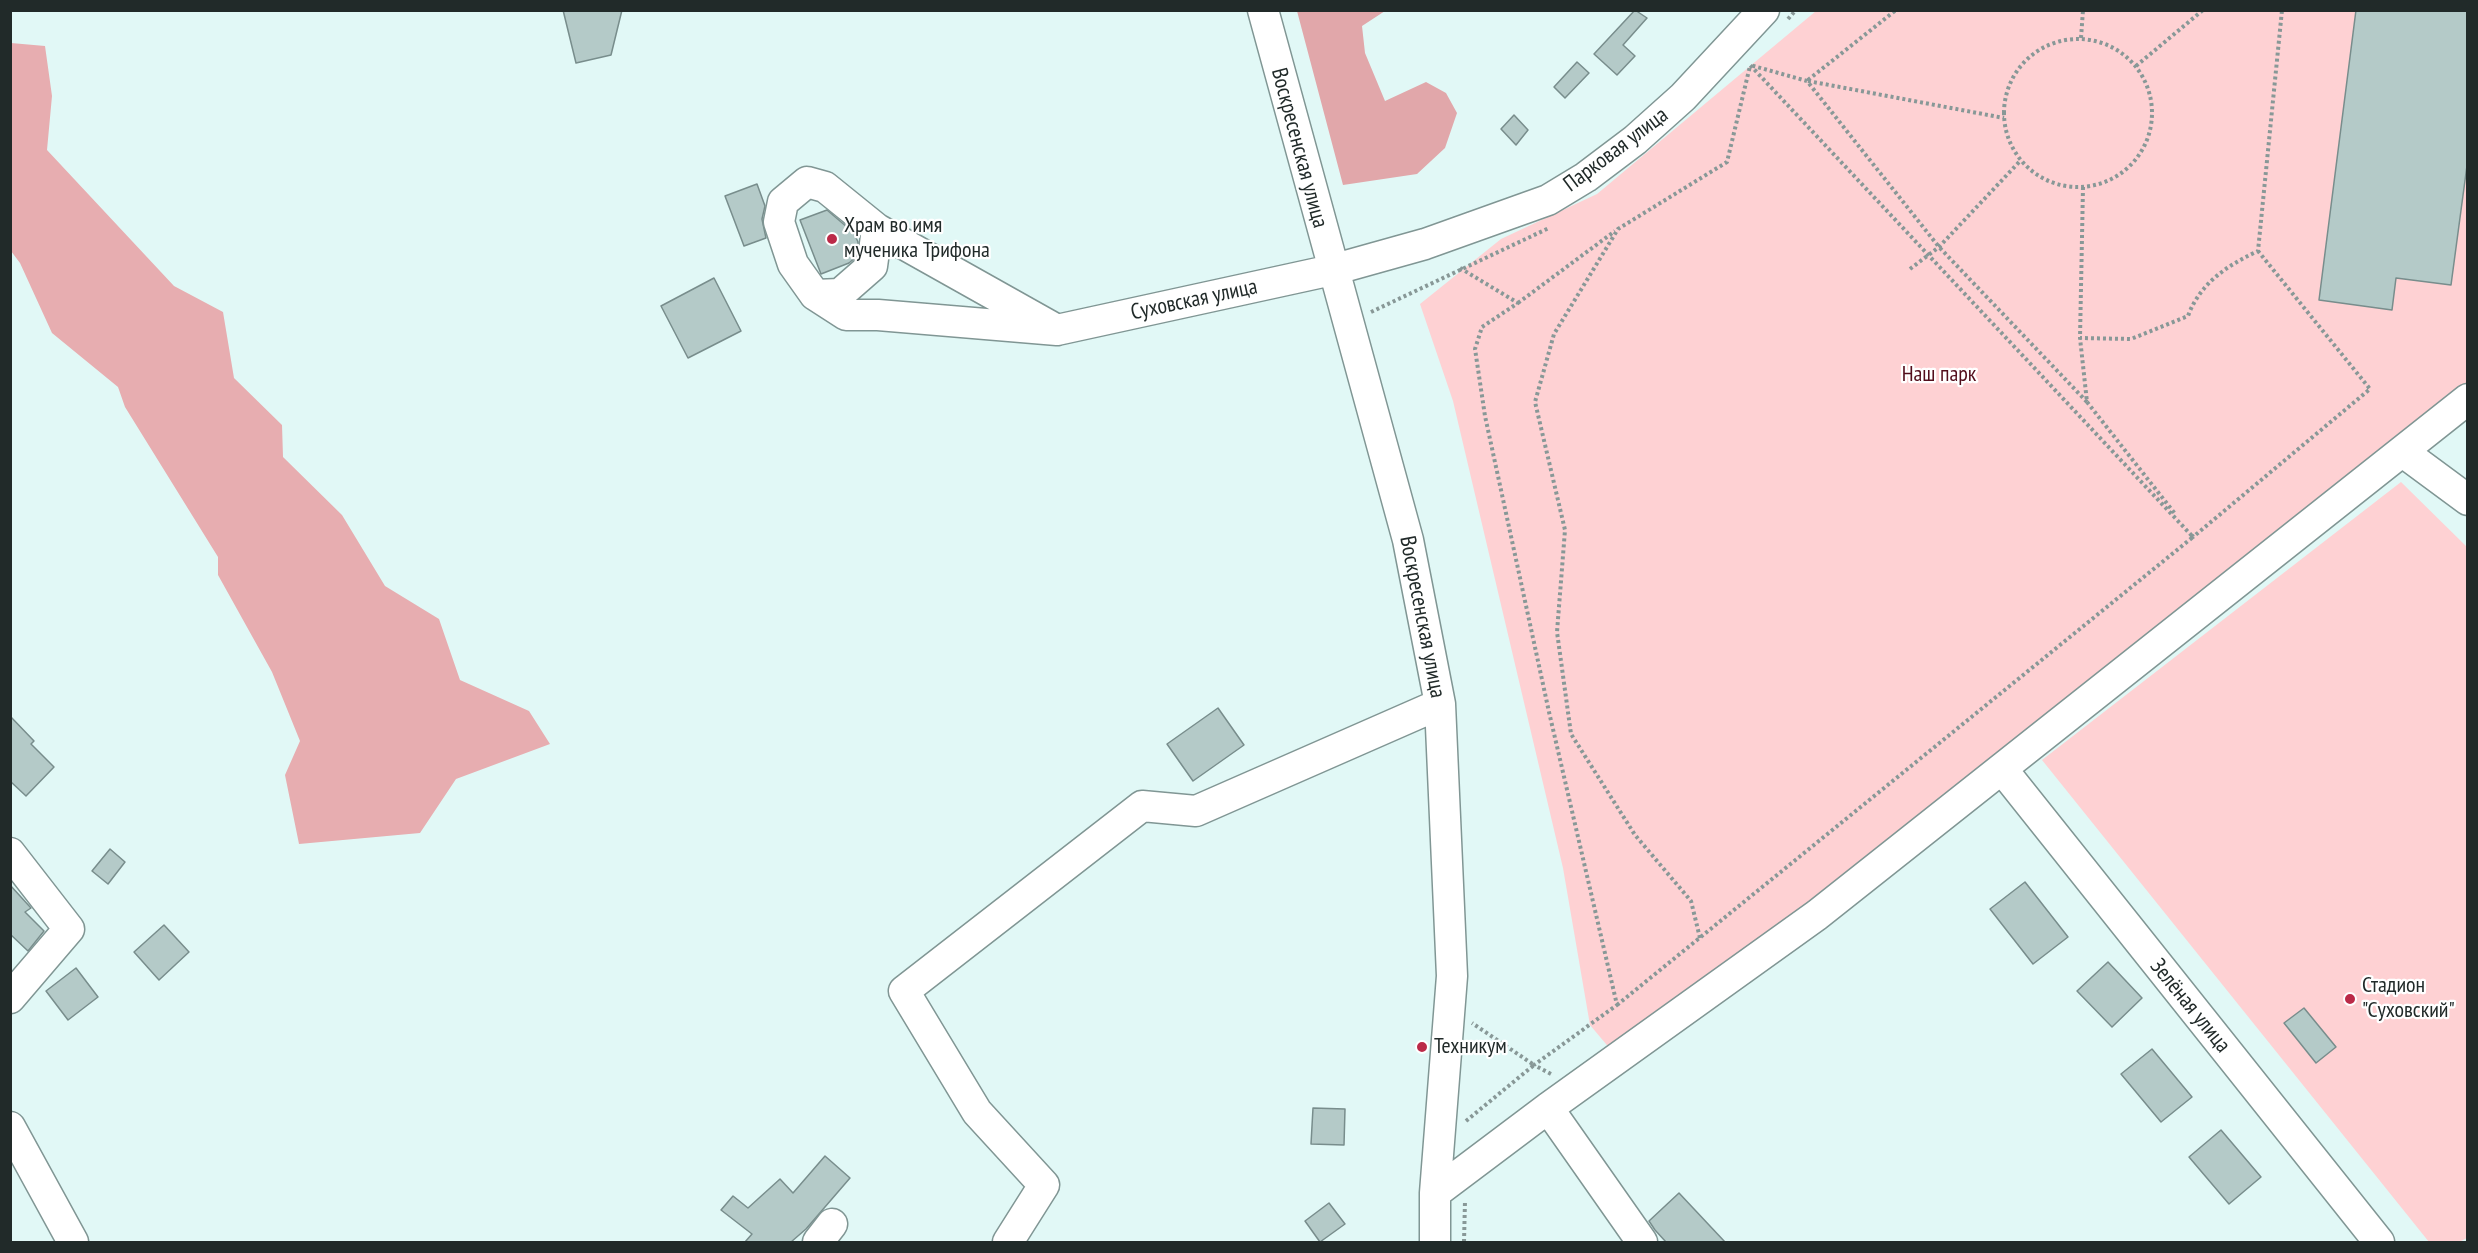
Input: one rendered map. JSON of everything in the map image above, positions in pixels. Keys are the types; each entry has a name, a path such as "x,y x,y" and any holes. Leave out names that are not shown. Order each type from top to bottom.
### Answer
{"street":[{"name":"Воскресенская улица","path":"1263,10 1332,270 1408,540 1440,704 1458,1117 1435,1219"},
{"name":"Парковая улица","path":"1332,270 1425,244 1548,200 1586,177 1635,140 1699,81 1764,10"},
{"path":"877,229 872,266 840,294 815,295 793,264 779,222 783,202 796,189 807,182 825,187 877,229 1057,330"},
{"name":"Суховская улица","path":"815,295 846,315 878,315 1057,330 1332,270"},
{"path":"1411,1242 1548,1108 1817,915 2468,399"},
{"path":"2403,452 2468,501"},
{"path":"1008,1242 1044,1185 977,1112 904,992 1142,806 1196,811 1440,704"},
{"name":"Зелёная улица","path":"2002,769 2379,1242"},
{"path":"10,853 69,929 10,998"},
{"path":"1548,1108 1642,1242"},
{"path":"10,1127 73,1242"}],"path":[{"path":"1807,81 1896,10"},
{"path":"2081,38 2083,10"},
{"path":"2136,66 2204,10"},
{"path":"1458,1117 1617,1005 2193,537 2370,389 2258,251 2282,10"},
{"path":"2081,38 2111,46 2136,66 2148,87 2153,111 2150,133 2140,154 2125,171 2105,182 2082,187 2060,185 2038,176 2021,160 2007,133 2004,118 2006,94 2017,71 2034,53 2056,42 2081,38"},
{"path":"1750,65 1807,81 2004,118"},
{"path":"1617,1005 1549,712 1485,416 1476,349 1482,327 1618,229 1727,162 1750,65"},
{"path":"1750,65 2193,537"},
{"path":"1807,81 1939,247 2086,402 2193,537"},
{"path":"1910,269 1939,247 2021,160"},
{"path":"2082,187 2080,338 2086,402"},
{"path":"1618,229 1554,334 1535,402 1565,530 1557,632 1571,734 1635,834 1691,901 1700,938"},
{"path":"2080,338 2132,339 2188,316 2194,298 2229,265 2258,251"},
{"path":"1460,268 1518,303"},
{"path":"1470,1033 1470,1022 1534,1065 1577,1087"}],"green space":[{"name":"Наш парк","path":"1816,11 2467,11 2467,413 1627,1069 1590,1025 1563,868 1453,401 1420,304 1501,239 1597,194"},
{"name":"Стадион \"Суховский\"","path":"2401,482 2467,547 2467,1238 2459,1242 2429,1242 2042,760"}],"shaded area":[{"path":"1297,11 1385,11 1362,26 1365,53 1385,101 1426,82 1446,93 1457,113 1445,148 1417,174 1343,185"},
{"path":"11,43 45,46 52,96 47,150 174,286 223,312 234,378 282,425 283,457 342,515 385,586 439,619 460,680 529,711 550,744 456,779 420,833 299,844 285,775 300,741 272,672 218,575 218,557 125,407 118,387 52,333 20,263 11,251"}],"building":[{"path":"563,10 622,10 611,55 576,63"},
{"path":"1635,10 1647,18 1623,45 1635,56 1617,75 1594,54"},
{"path":"2356,10 2468,10 2468,158 2451,285 2396,278 2392,310 2319,300"},
{"path":"1577,62 1589,73 1565,98 1554,87"},
{"path":"1514,115 1528,130 1516,145 1501,129"},
{"path":"757,184 765,206 762,219 766,238 744,246 725,196"},
{"name":"Храм во имя мученика Трифона","path":"827,210 854,233 858,242 856,257 849,263 821,274 800,220"},
{"path":"714,278 741,331 688,358 661,306"},
{"path":"1218,708 1244,745 1193,781 1167,744"},
{"path":"10,716 34,741 31,744 54,767 26,796 10,781"},
{"path":"110,849 125,862 108,884 92,871"},
{"path":"2025,882 2068,937 2033,964 1990,909"},
{"path":"10,885 31,908 25,912 44,931 28,951 10,934"},
{"path":"164,925 189,952 159,980 134,952"},
{"path":"2108,962 2142,998 2112,1027 2077,991"},
{"path":"76,968 98,997 68,1020 46,991"},
{"path":"2304,1008 2336,1047 2316,1063 2284,1023"},
{"path":"2152,1049 2192,1097 2161,1122 2121,1074"},
{"path":"1313,1108 1345,1109 1344,1145 1311,1144"},
{"path":"2221,1130 2261,1177 2229,1204 2189,1157"},
{"path":"825,1156 850,1178 806,1229 791,1242 745,1242 752,1234 721,1210 733,1196 748,1208 780,1179 793,1193"},
{"path":"1679,1193 1725,1242 1666,1242 1649,1221"},
{"path":"1329,1203 1345,1224 1320,1242 1305,1221"}],"place":[{"name":"Храм во имя мученика Трифона","path":"832,239"},
{"name":"Стадион \"Суховский\"","path":"2350,999"},
{"name":"Техникум","path":"1422,1047"}]}
